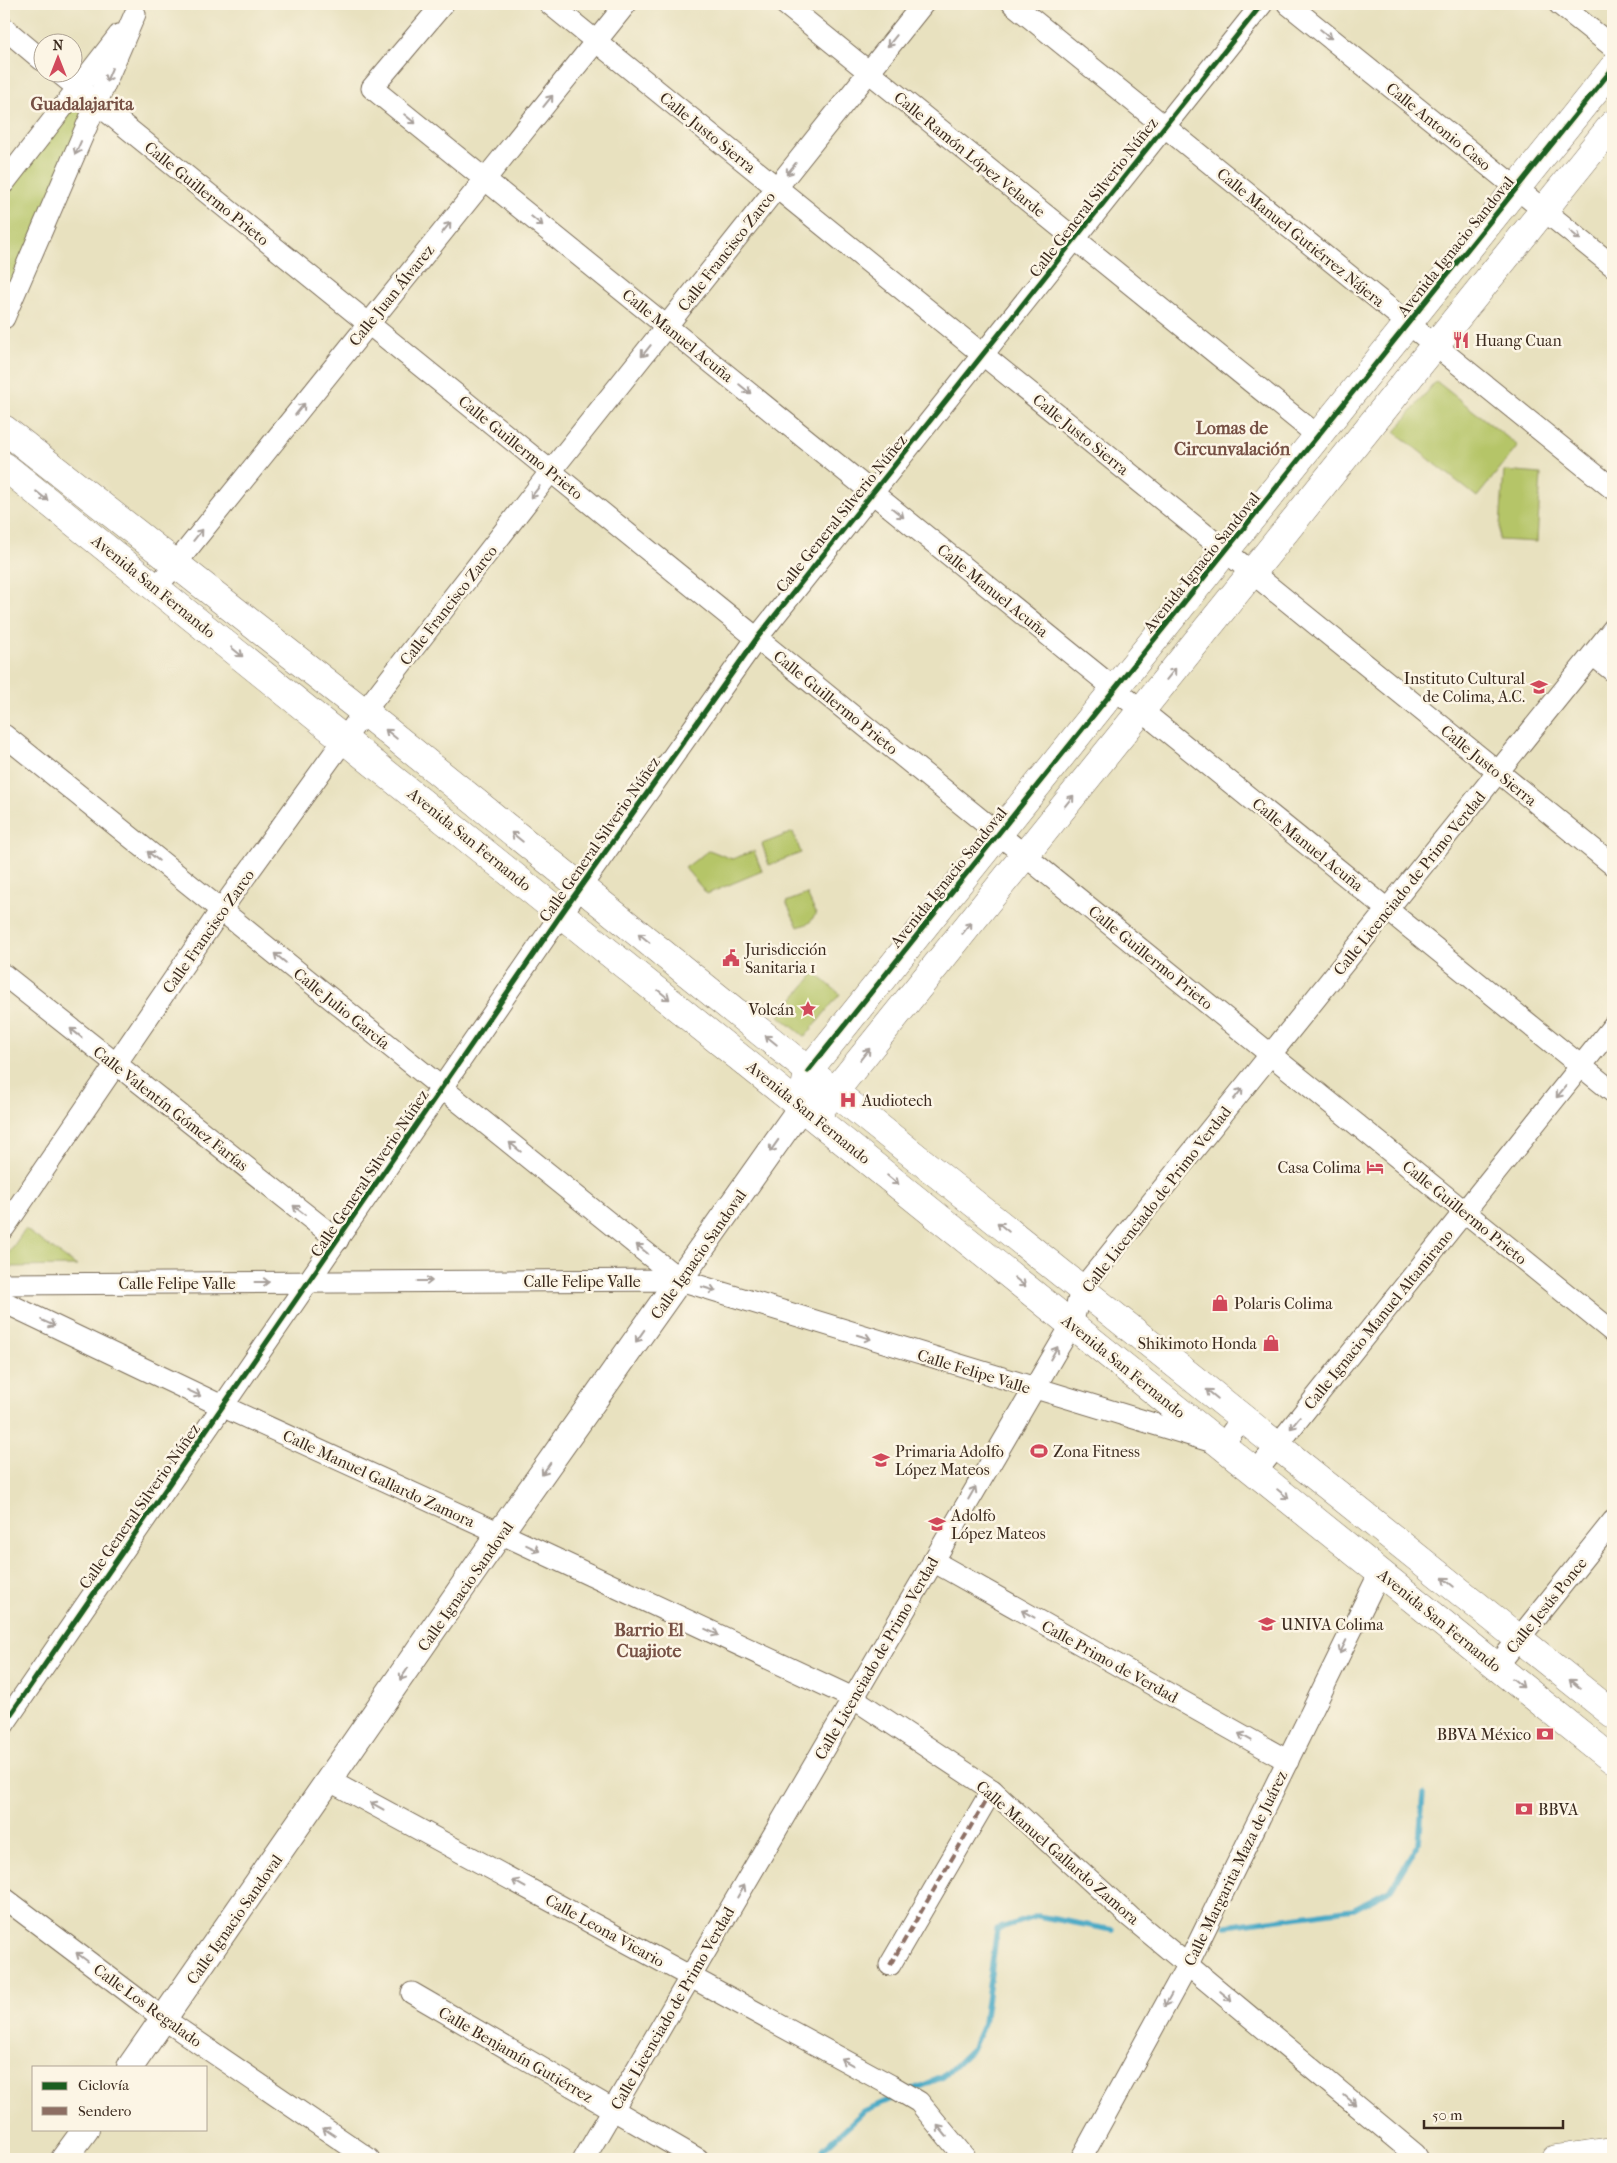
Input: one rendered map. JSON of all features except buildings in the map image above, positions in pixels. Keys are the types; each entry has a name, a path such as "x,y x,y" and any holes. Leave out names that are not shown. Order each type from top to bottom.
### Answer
{"main road":[{"name":"Avenida Ignacio Sandoval","path":"808,1111 808,1071 1613,68"},
{"path":"808,1111 834,1092 1613,124"},
{"name":"Avenida San Fernando","path":"4,430 364,712 834,1092 1613,1714"},
{"name":"Avenida San Fernando","path":"4,466 345,738 1613,1760"},
{"path":"1556,2159 1613,2151"}],"street":[{"name":"Calle Manuel Acuña","path":"443,4 372,88 1613,1092"},
{"name":"Calle Justo Sierra","path":"550,4 1613,865"},
{"name":"Calle Juan Álvarez","path":"157,587 626,4"},
{"name":"Calle Ramón López Velarde","path":"785,4 1318,436"},
{"name":"Calle Francisco Zarco","path":"4,1228 10,1204 115,1064 221,910 364,712 551,471 923,4"},
{"name":"Calle Manuel Gutiérrez Nájera","path":"1013,4 1613,489"},
{"name":"Calle General Silverio Núñez","path":"4,1724 110,1567 224,1407 580,887 757,638 1262,4"},
{"name":"Calle Antonio Caso","path":"1288,4 1613,266"},
{"path":"1559,4 1613,47"},
{"path":"4,183 140,9"},
{"path":"4,318 140,9"},
{"path":"4,28 32,52"},
{"name":"Calle Guillermo Prieto","path":"70,82 1613,1332"},
{"name":"Calle Licenciado de Primo Verdad","path":"584,2159 1072,1324 1081,1290 1613,629"},
{"path":"1593,655 1613,671"},
{"name":"Calle Julio García","path":"4,735 680,1280"},
{"name":"Calle Valentín Gómez Farías","path":"4,975 338,1240"},
{"name":"Calle Ignacio Manuel Altamirano","path":"1256,1472 1613,1026"},
{"name":"Calle Ignacio Sandoval","path":"131,2066 330,1781 500,1533 680,1280 808,1111"},
{"name":"Calle Felipe Valle","path":"4,1284 680,1280 1033,1389 1223,1445"},
{"name":"Calle Manuel Gallardo Zamora","path":"4,1302 224,1407 500,1533 853,1698 992,1790 1130,1917 1415,2154 1418,2159"},
{"path":"1223,1445 1242,1418"},
{"name":"Calle Jesús Ponce","path":"1497,1666 1613,1521"},
{"name":"Calle Primo de Verdad","path":"933,1561 1288,1761"},
{"name":"Calle Margarita Maza de Juárez","path":"1081,2159 1188,1964 1380,1572"},
{"name":"Calle Leona Vicario","path":"330,1781 919,2102 966,2159"},
{"path":"890,1966 992,1790"},
{"name":"Calle Los Regalado","path":"4,1898 164,2019 369,2159"},
{"name":"Calle Benjamín Gutiérrez","path":"412,1993 698,2159"},
{"path":"64,2159 85,2130"}],"green space":[{"path":"71,105 84,115 4,306 4,196"},
{"path":"1436,381 1518,446 1477,497 1395,432"},
{"path":"1504,471 1541,474 1537,542 1499,540"},
{"path":"793,832 801,853 769,865 762,844"},
{"path":"709,850 732,859 754,851 762,871 707,894 685,868"},
{"path":"807,894 816,914 809,923 798,927 786,902"},
{"path":"815,973 840,994 805,1037 779,1016"},
{"path":"25,1229 77,1266 4,1267 4,1260"}],"waterway":[{"path":"1226,1926 1353,1909 1391,1889 1419,1842 1423,1794"},
{"path":"911,2090 943,2077 973,2048 984,2023 997,1929 1038,1916 1113,1930"},
{"path":"819,2159 824,2148 864,2111 898,2096"}],"marked path":[{"path":"890,1965 992,1790"}],"cycle path":[{"path":"4,1724 562,913 757,638 1262,4"},
{"path":"808,1071 1613,68"}],"place":[{"name":"Huang Cuan","path":"1461,340"},
{"name":"Instituto Cultural de Colima, A.C.","path":"1539,687"},
{"name":"Jurisdicción Sanitaria 1","path":"731,958"},
{"name":"Volcán","path":"808,1009"},
{"name":"Audiotech","path":"848,1100"},
{"name":"Casa Colima","path":"1375,1167"},
{"name":"Polaris Colima","path":"1220,1303"},
{"name":"Shikimoto Honda","path":"1271,1343"},
{"name":"Zona Fitness","path":"1039,1451"},
{"name":"Primaria Adolfo López Mateos","path":"881,1460"},
{"name":"Adolfo López Mateos","path":"937,1524"},
{"name":"UNIVA Colima","path":"1267,1624"},
{"name":"BBVA México","path":"1545,1734"},
{"name":"BBVA","path":"1524,1809"}],"district":[{"name":"Guadalajarita","path":"82,104"},
{"name":"Lomas de Circunvalación","path":"1232,438"},
{"name":"Barrio El Cuajiote","path":"649,1640"}]}
